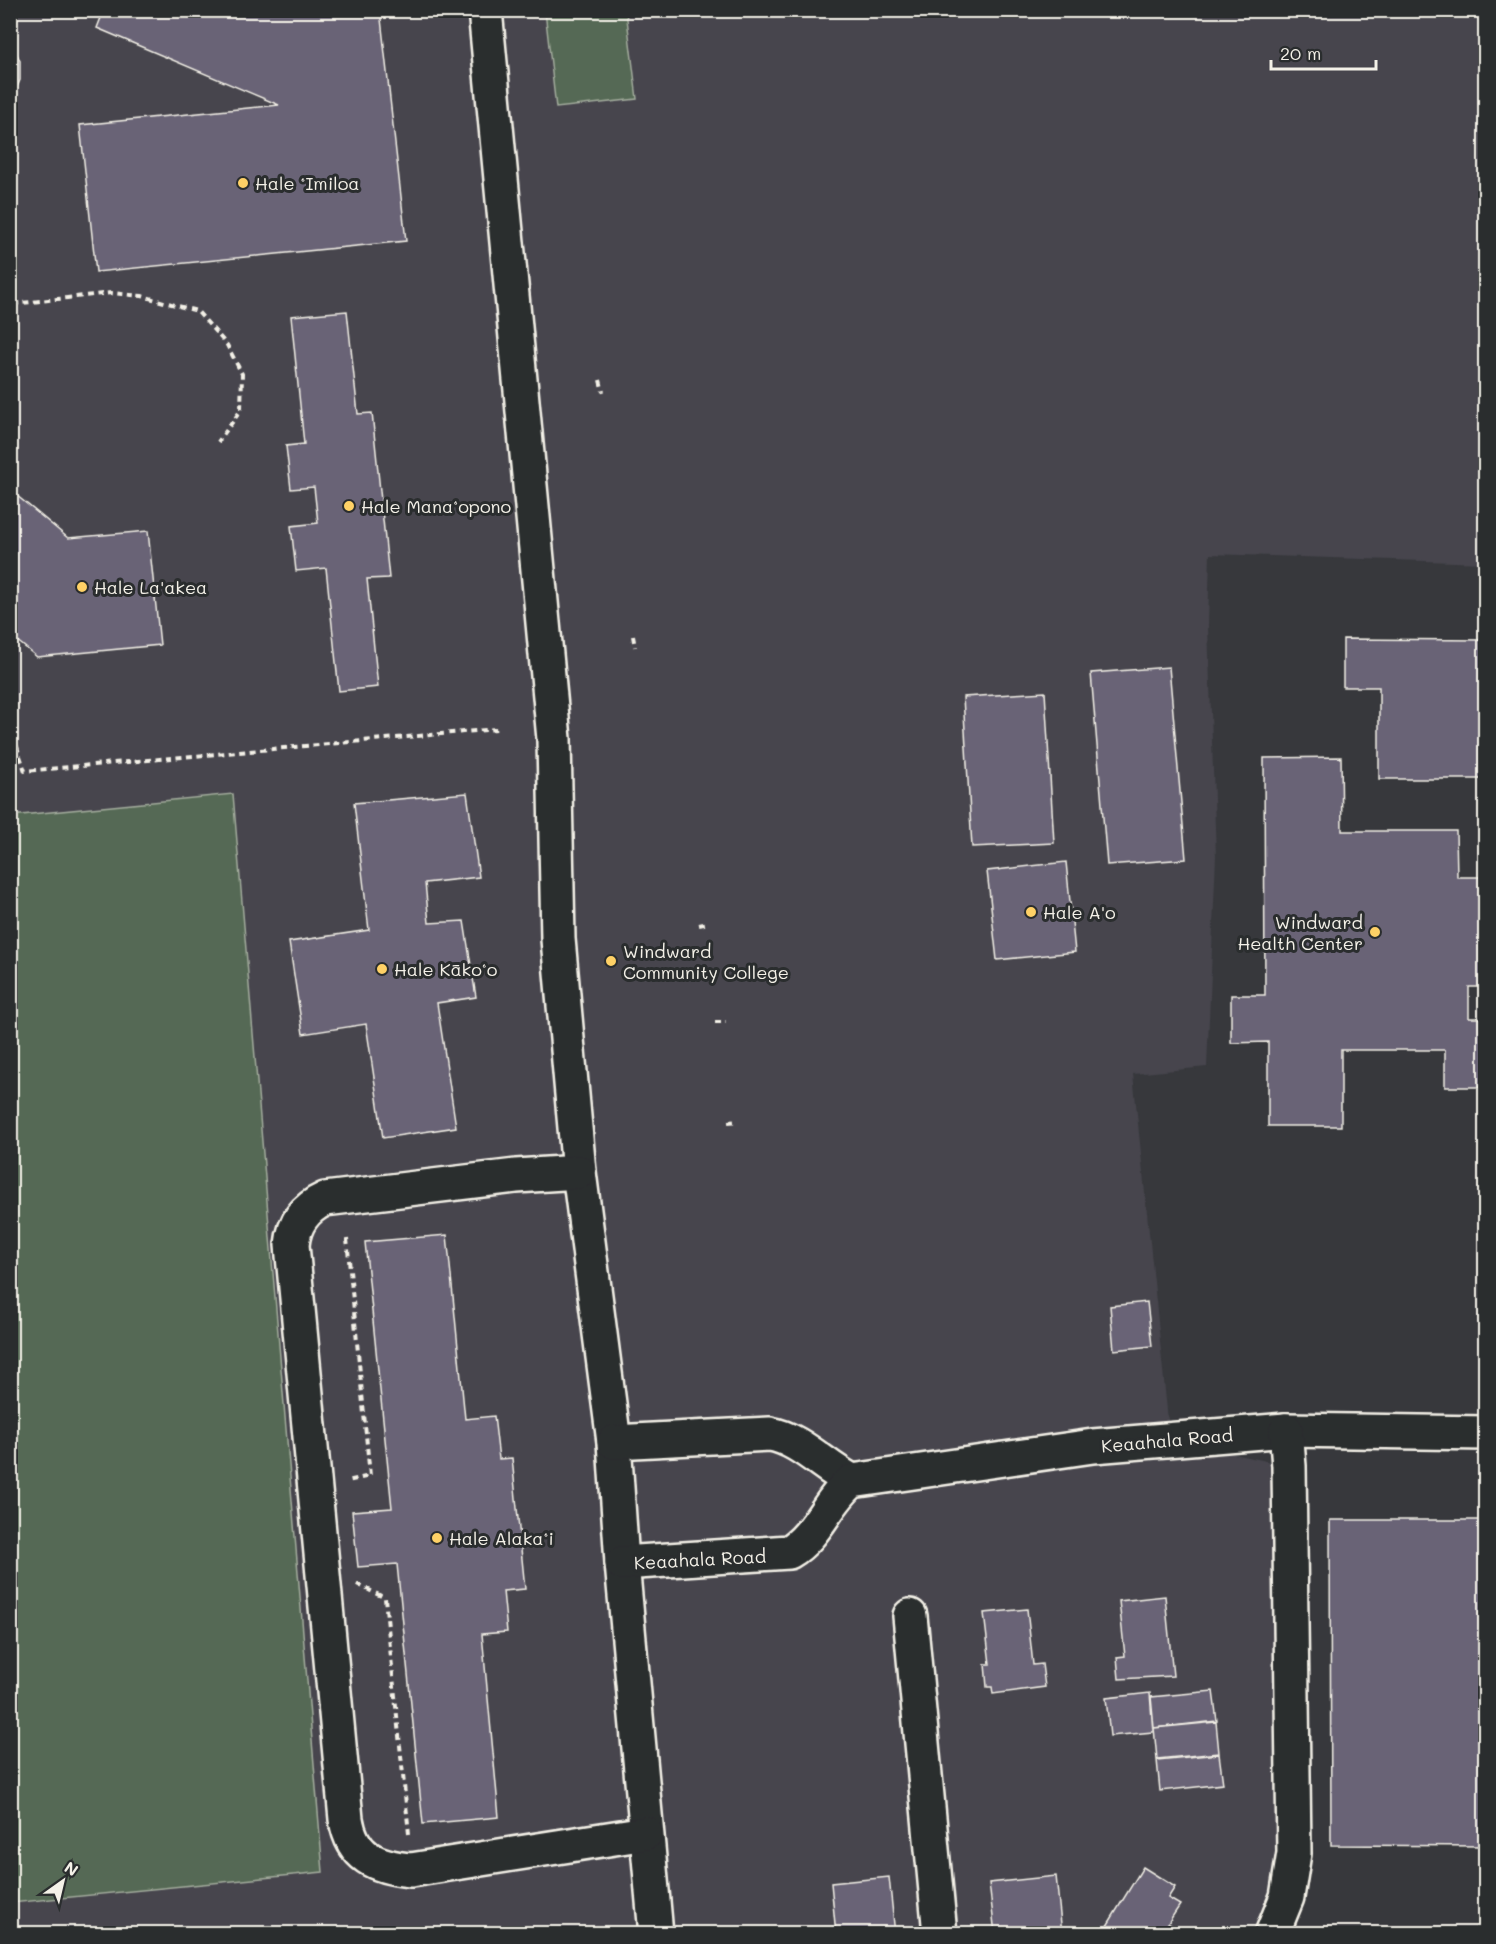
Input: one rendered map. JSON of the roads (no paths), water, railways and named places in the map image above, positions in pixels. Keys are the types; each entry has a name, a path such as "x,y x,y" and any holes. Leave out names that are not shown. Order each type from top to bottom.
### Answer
{"street":[{"path":"485,10 554,739 558,939 579,1172 614,1442 622,1563 656,1934"},
{"path":"579,1172 516,1176 325,1199 305,1211 295,1228 292,1245 344,1808 350,1837 357,1851 371,1862 392,1869 411,1870 646,1833"},
{"path":"1272,1934 1287,1897 1294,1853 1289,1466 1286,1430"},
{"name":"Keaahala Road","path":"622,1563 789,1552 806,1539 833,1499 852,1481 1093,1446 1286,1430 1485,1433"},
{"path":"614,1442 770,1434 791,1440 820,1463 852,1481"},
{"path":"910,1616 940,1934"}],"place":[{"name":"Hale ‘Imiloa","path":"243,183"},
{"name":"Hale Mana‘opono","path":"349,506"},
{"name":"Hale La'akea","path":"82,587"},
{"name":"Hale A'o","path":"1031,912"},
{"name":"Windward Health Center","path":"1375,932"},
{"name":"Windward Community College","path":"611,961"},
{"name":"Hale Kāko‘o","path":"382,969"},
{"name":"Hale Alaka‘i","path":"437,1538"}]}
